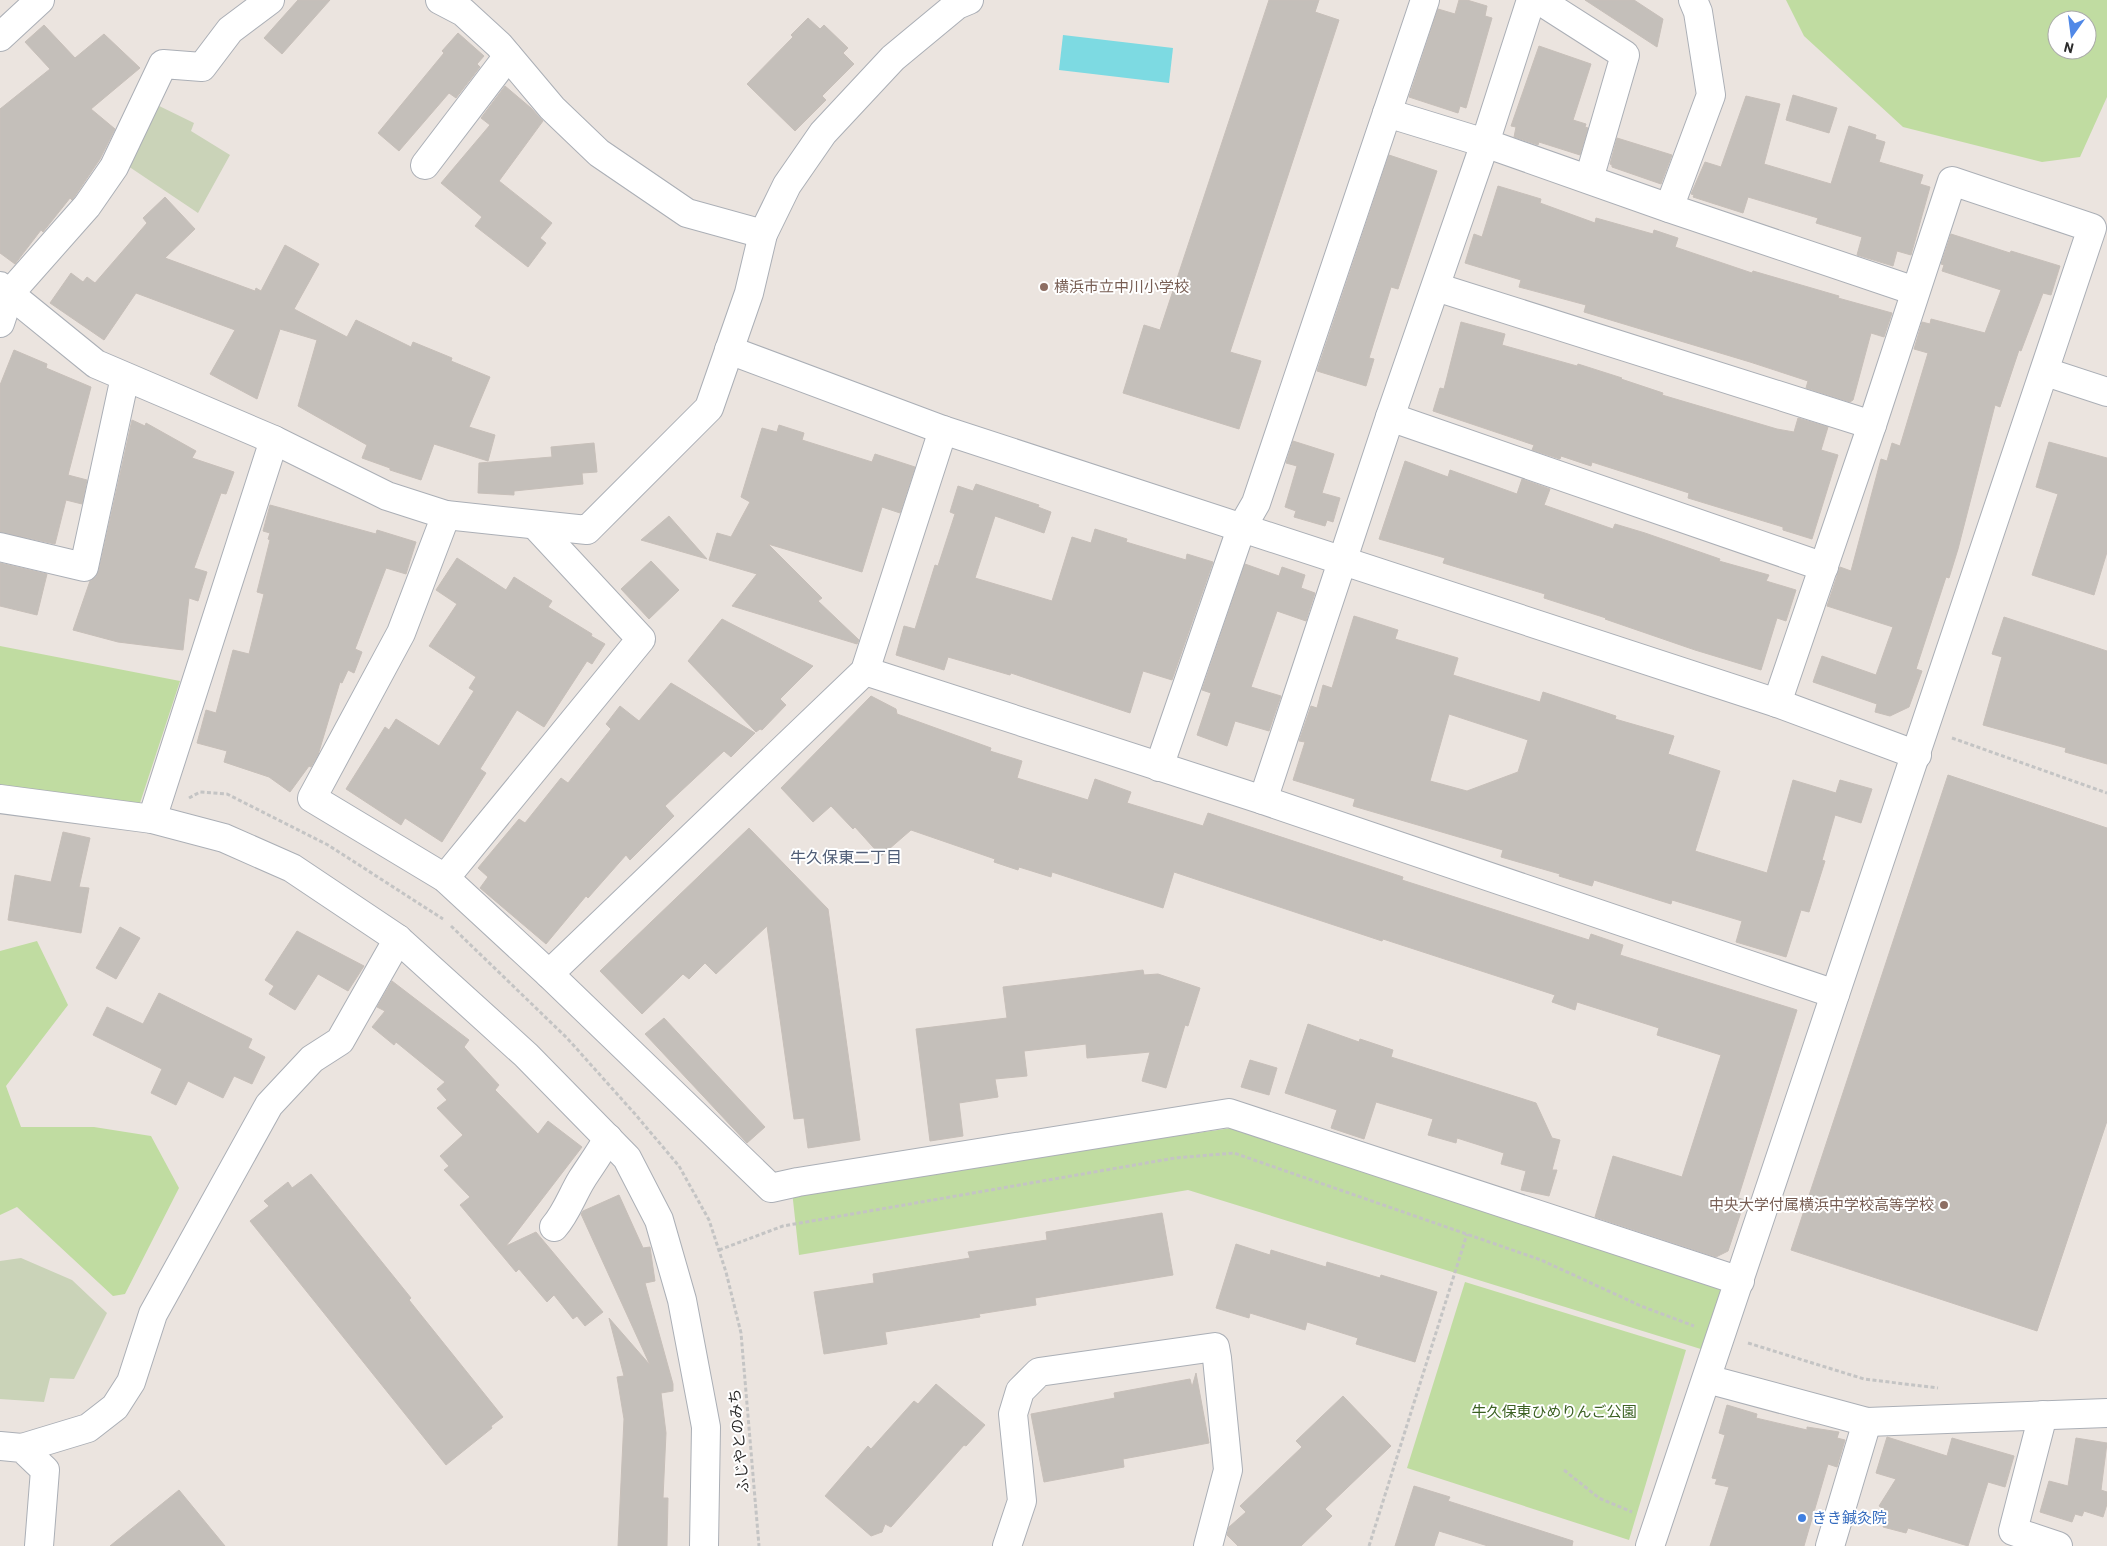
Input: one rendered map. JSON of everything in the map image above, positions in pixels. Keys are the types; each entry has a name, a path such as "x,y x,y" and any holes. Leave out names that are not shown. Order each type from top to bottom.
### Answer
{"street":[{"path":"0,37 40,0"},
{"path":"0,323 5,290 87,206 114,168 163,64 202,67 230,30 270,0"},
{"path":"440,0 463,12 499,45 552,108 599,153 688,213 763,234"},
{"path":"5,290 96,364 274,440 387,496 446,515 587,530 709,408 749,293 763,234 787,186 824,133 893,58 957,5 970,0"},
{"path":"1159,767 1241,528 1256,503 1425,0"},
{"path":"1263,800 1390,417 1485,143 1531,0"},
{"path":"1539,0 1626,55 1589,179"},
{"path":"1669,208 1711,95 1698,12 1693,0"},
{"path":"424,166 508,56"},
{"path":"1387,113 1485,143 1669,208 1915,291"},
{"path":"1654,1533 2046,372 2092,228 1952,180 1872,426 1777,703"},
{"path":"1436,287 1872,426"},
{"path":"729,350 943,430 1777,703 1917,755"},
{"path":"2046,372 2107,392"},
{"path":"0,547 84,567 125,378"},
{"path":"1390,417 1824,567"},
{"path":"549,974 865,672 943,430"},
{"path":"152,819 274,440"},
{"path":"446,515 402,633 312,798 445,878 549,974 770,1188 1229,1113 1740,1282"},
{"path":"445,878 641,639 535,525"},
{"path":"865,672 1263,800 1835,994"},
{"path":"0,799 152,819 224,838 292,868 398,939 526,1055 627,1158 658,1220 682,1300 706,1427 704,1546"},
{"path":"11,1447 88,1428 115,1407 131,1382 153,1314 269,1105 312,1059 340,1041 398,939"},
{"path":"554,1226 563,1217 582,1179 608,1138"},
{"path":"1007,1546 1022,1501 1013,1414 1020,1391 1039,1372 1215,1347 1228,1470 1208,1546"},
{"path":"1707,1379 1867,1422 2107,1413"},
{"path":"2043,1416 2013,1531 2058,1546"},
{"path":"1830,1546 1867,1422"},
{"path":"11,1447 45,1470 39,1546"}],"path":[{"path":"1925,728 2107,793"},
{"path":"720,1250 783,1226 1175,1158 1234,1153 1541,1260 1641,1306 1722,1335 1864,1379 1940,1388"},
{"path":"1369,1546 1467,1234"},
{"name":"ふじやとのみち","path":"741,1333 760,1546"},
{"path":"1564,1470 1598,1498 1654,1533"}],"green space":[{"path":"1786,0 2107,0 2107,97 2080,157 2042,162 1903,127 1804,36"},
{"path":"151,102 194,123 191,131 230,155 198,213 125,164"},
{"path":"0,646 180,681 138,809 0,786"},
{"path":"37,941 68,1005 6,1086 21,1127 94,1127 151,1136 179,1188 125,1294 113,1296 17,1207 0,1215 0,951"},
{"path":"1232,1128 1729,1284 1704,1350 1188,1190 799,1255 792,1191"},
{"path":"21,1258 72,1280 107,1313 74,1379 50,1378 44,1402 0,1399 0,1261"},
{"name":"牛久保東ひめりんご公園","path":"1465,1282 1686,1350 1629,1540 1407,1468"}],"water":[{"path":"1063,35 1173,48 1169,83 1059,70"}],"building":[{"path":"298,0 330,0 282,54 264,38"},
{"path":"1269,0 1319,0 1315,12 1339,20 1230,352 1261,361 1239,429 1123,393 1144,325 1160,330"},
{"path":"1459,0 1467,0 1487,6 1485,16 1492,18 1466,108 1460,106 1458,113 1409,97 1438,9 1455,14"},
{"path":"1585,0 1634,0 1663,19 1657,47"},
{"path":"808,18 820,29 824,25 848,48 843,53 854,64 822,96 826,100 795,131 747,84 793,37 791,35"},
{"path":"44,25 75,58 104,34 140,68 91,109 115,129 100,159 75,196 72,200 70,198 43,232 41,230 15,264 0,253 0,109 50,69 25,42"},
{"path":"458,33 484,56 477,64 480,67 456,98 449,93 399,151 378,133 444,53 442,51"},
{"path":"1539,46 1591,64 1573,120 1586,124 1585,127 1588,128 1580,155 1539,142 1538,145 1514,137 1516,127 1511,126"},
{"path":"505,86 543,121 499,181 552,223 540,238 546,243 528,267 475,226 482,217 441,183 490,125 481,118"},
{"path":"1793,95 1837,108 1829,133 1786,120"},
{"path":"1746,96 1780,104 1764,164 1831,184 1849,126 1876,135 1875,139 1885,142 1879,162 1923,175 1920,184 1930,187 1911,255 1897,251 1893,266 1857,255 1862,237 1816,223 1818,218 1748,197 1743,213 1693,197 1694,195 1691,194 1705,162 1721,167"},
{"path":"1617,138 1672,155 1661,184 1612,167 1610,164"},
{"path":"1389,155 1437,171 1398,289 1391,287 1369,358 1374,359 1366,386 1317,371"},
{"path":"1498,186 1541,199 1540,203 1595,223 1596,218 1653,234 1654,230 1678,238 1675,247 1752,273 1753,271 1892,313 1884,337 1871,333 1853,400 1850,402 1806,388 1808,381 1750,362 1584,312 1586,305 1519,287 1521,280 1465,263 1474,234 1482,237"},
{"path":"165,197 195,229 165,258 255,291 256,288 261,291 285,245 319,264 294,309 347,337 356,320 411,347 413,342 452,358 451,361 490,377 469,427 495,435 488,461 434,444 421,480 362,458 367,445 298,406 317,340 280,329 257,399 210,374 235,330 136,293 104,340 50,303 71,273 83,282 87,277 95,283 147,223 143,218"},
{"path":"1951,234 2010,253 2011,251 2060,266 2051,295 2043,293 2021,351 2019,350 2000,407 1995,405 1958,549 1949,578 1946,577 1916,669 1922,671 1909,707 1890,716 1875,712 1877,704 1813,682 1822,656 1876,675 1893,627 1827,606 1840,567 1851,571 1881,459 1887,461 1892,443 1900,446 1928,353 1914,349 1922,322 1930,324 1931,319 1985,333 2001,290 1942,271 1944,265 1941,264"},
{"path":"1461,322 1505,334 1502,345 1577,366 1578,364 1663,393 1662,395 1777,429 1794,432 1798,418 1828,427 1821,450 1838,455 1812,539 1783,530 1783,527 1688,498 1689,493 1592,462 1591,466 1561,456 1560,459 1532,450 1534,445 1433,411 1440,388 1444,389"},
{"path":"14,350 47,364 46,368 91,387 68,475 87,480 82,504 66,500 55,544 0,532 0,385"},
{"path":"132,420 145,426 146,423 196,451 192,458 234,472 226,494 221,493 194,568 207,572 198,601 189,598 183,650 118,642 73,630 90,581 96,577 99,570"},
{"path":"779,425 804,433 802,440 872,462 875,454 915,467 900,513 882,507 862,572 768,544 822,598 818,601 859,640 857,644 732,606 757,574 709,560 717,533 731,537 750,502 741,497 762,428 777,432"},
{"path":"1293,441 1334,454 1322,493 1340,498 1333,522 1327,520 1325,526 1294,517 1296,511 1285,507 1297,466 1286,463"},
{"path":"2049,442 2107,458 2107,552 2094,595 2032,575 2058,494 2036,487"},
{"path":"594,443 597,472 582,473 583,484 514,491 514,495 478,493 479,463 552,457 551,447"},
{"path":"1405,461 1448,477 1450,470 1517,494 1522,479 1550,489 1544,505 1613,529 1615,524 1645,533 1720,559 1719,561 1769,575 1766,581 1796,590 1786,621 1777,618 1761,670 1695,650 1544,598 1545,594 1443,563 1445,558 1379,539"},
{"path":"976,484 1039,505 1038,507 1051,512 1044,533 995,516 975,578 1052,601 1072,537 1091,543 1095,529 1127,539 1126,542 1186,560 1187,554 1213,562 1172,680 1143,671 1130,713 1011,673 1010,675 948,657 944,670 896,655 904,626 915,629 935,565 938,566 955,514 950,512 958,486 973,491"},
{"path":"270,505 376,534 377,530 416,542 406,574 386,568 355,649 362,652 354,673 348,670 342,683 340,682 318,755 311,767 309,766 290,792 269,777 224,762 227,751 197,743 206,710 216,713 233,650 249,654 264,594 257,592 270,540 268,539 270,533 263,531"},
{"path":"669,516 707,559 641,540"},
{"path":"457,558 506,590 514,577 552,601 548,607 605,644 592,664 587,661 544,727 517,710 480,769 486,773 442,842 405,818 401,825 346,789 385,727 389,730 396,719 439,746 474,691 469,688 476,677 429,646 457,604 436,590"},
{"path":"651,561 679,590 649,619 621,589"},
{"path":"0,563 47,574 37,615 0,606"},
{"path":"1245,564 1279,576 1282,567 1305,575 1301,588 1315,593 1306,621 1277,611 1251,687 1281,696 1269,731 1235,721 1227,746 1197,735 1211,693 1202,690"},
{"path":"1354,616 1398,630 1395,639 1458,658 1453,675 1540,702 1543,692 1616,716 1615,719 1674,736 1668,754 1720,771 1695,851 1767,873 1793,780 1836,793 1840,780 1872,789 1861,823 1835,815 1822,860 1825,861 1809,912 1801,910 1786,957 1736,942 1742,921 1672,900 1671,904 1594,880 1592,886 1559,876 1560,874 1501,857 1503,850 1353,806 1355,799 1293,780 1305,742 1299,741 1311,706 1317,708 1323,685 1332,688","holes":["1449,714 1528,740 1518,772 1467,791 1430,781"]},
{"path":"2004,617 2107,651 2107,764 2065,752 2066,748 1983,725 2002,657 1992,654"},
{"path":"722,619 813,666 780,699 786,705 762,730 760,729 756,732 688,661"},
{"path":"671,683 755,733 731,757 724,751 665,806 674,816 630,860 626,855 588,898 586,896 546,944 480,888 488,877 478,868 519,819 525,823 561,778 568,783 611,729 606,724 620,706 639,721"},
{"path":"871,696 896,709 897,714 991,748 990,751 1022,761 1017,778 1088,800 1095,779 1131,792 1127,803 1203,826 1208,813 1403,877 1402,880 1589,940 1591,934 1623,945 1620,955 1797,1010 1738,1198 1745,1200 1728,1251 1716,1257 1595,1217 1613,1156 1682,1177 1721,1055 1657,1035 1659,1028 1577,1002 1575,1010 1552,1002 1555,995 1383,939 1382,941 1174,872 1163,908 1052,872 1051,877 1019,867 1018,870 994,862 995,859 911,830 881,856 855,827 853,829 831,806 813,822 781,788"},
{"name":"中央大学付属横浜中学校高等学校","path":"1948,775 2107,828 2107,1121 2037,1331 1791,1250"},
{"path":"749,828 828,909 860,1140 808,1148 804,1118 794,1119 767,926 716,974 705,963 689,979 683,974 642,1014 600,971"},
{"path":"63,832 90,838 79,887 89,888 81,933 8,920 15,875 51,882"},
{"path":"120,927 140,938 116,979 96,968"},
{"path":"297,931 364,966 348,991 318,974 295,1010 269,994 274,986 265,980"},
{"path":"1143,970 1144,975 1158,974 1200,988 1188,1026 1185,1025 1166,1088 1142,1081 1150,1052 1087,1058 1086,1044 1024,1051 1027,1076 995,1079 998,1097 959,1103 963,1136 930,1141 916,1029 1007,1018 1003,987"},
{"path":"392,981 469,1040 464,1047 499,1085 495,1090 538,1134 548,1121 582,1147 506,1246 536,1232 603,1312 585,1326 577,1316 573,1319 554,1295 547,1302 519,1269 516,1272 460,1205 470,1197 444,1170 449,1166 440,1156 463,1135 437,1108 447,1100 437,1089 445,1082 396,1042 394,1045 372,1027 385,1011 377,1007"},
{"path":"159,993 252,1039 248,1048 265,1057 252,1084 234,1076 223,1098 188,1081 176,1105 151,1093 162,1069 93,1035 107,1007 143,1024"},
{"path":"664,1018 765,1127 747,1143 645,1034"},
{"path":"1308,1024 1359,1042 1360,1039 1393,1050 1391,1057 1536,1103 1552,1138 1560,1140 1552,1170 1557,1170 1549,1196 1521,1190 1526,1171 1501,1164 1504,1153 1457,1138 1456,1143 1428,1135 1433,1119 1376,1102 1364,1139 1331,1128 1337,1110 1285,1093"},
{"path":"1250,1060 1277,1068 1269,1095 1241,1087"},
{"path":"311,1174 411,1298 409,1300 503,1417 446,1465 250,1221 269,1206 264,1201 288,1182 292,1188"},
{"path":"619,1195 643,1248 650,1247 655,1281 645,1283 673,1384 673,1391 661,1393 666,1433 663,1498 668,1498 667,1546 618,1546 624,1419 617,1377 624,1376 609,1318 650,1365 581,1214 583,1211"},
{"path":"1162,1213 1173,1275 1035,1298 1036,1305 979,1314 980,1317 885,1332 887,1344 824,1354 814,1292 874,1283 873,1274 970,1258 968,1252 1047,1240 1046,1232"},
{"path":"1236,1244 1270,1255 1271,1250 1326,1267 1327,1262 1380,1278 1381,1275 1437,1292 1415,1362 1356,1344 1358,1338 1307,1322 1305,1330 1250,1313 1249,1318 1216,1308"},
{"path":"1196,1373 1209,1443 1123,1459 1124,1467 1044,1482 1031,1414 1115,1398 1114,1393 1190,1379 1192,1387"},
{"path":"936,1384 985,1425 966,1446 964,1445 891,1527 885,1524 882,1532 871,1536 825,1496 868,1446 871,1449 914,1401 918,1404"},
{"path":"1343,1396 1391,1446 1325,1509 1332,1516 1301,1546 1238,1546 1227,1535 1229,1527 1246,1512 1240,1506 1302,1447 1296,1441"},
{"path":"1727,1405 1757,1414 1756,1418 1807,1430 1807,1427 1839,1432 1837,1438 1845,1440 1837,1467 1828,1464 1804,1546 1710,1546 1729,1487 1715,1484 1717,1479 1712,1478 1725,1435 1719,1433"},
{"path":"1887,1437 1947,1456 1952,1438 2014,1456 2005,1487 1988,1482 1968,1546 1908,1528 1906,1533 1883,1527 1888,1512 1879,1506 1896,1479 1876,1473"},
{"path":"2076,1438 2107,1443 2101,1490 2107,1492 2107,1504 2103,1517 2084,1511 2082,1516 2075,1514 2072,1522 2040,1512 2049,1481 2068,1486"},
{"path":"1414,1486 1450,1497 1448,1501 1573,1541 1572,1546 1488,1546 1439,1531 1434,1546 1395,1546"},
{"path":"179,1490 225,1546 110,1546"}],"place":[{"name":"横浜市立中川小学校","path":"1044,287"},
{"name":"中央大学付属横浜中学校高等学校","path":"1944,1205"},
{"name":"きき鍼灸院","path":"1802,1518"}],"district":[{"name":"牛久保東二丁目","path":"846,857"}]}
